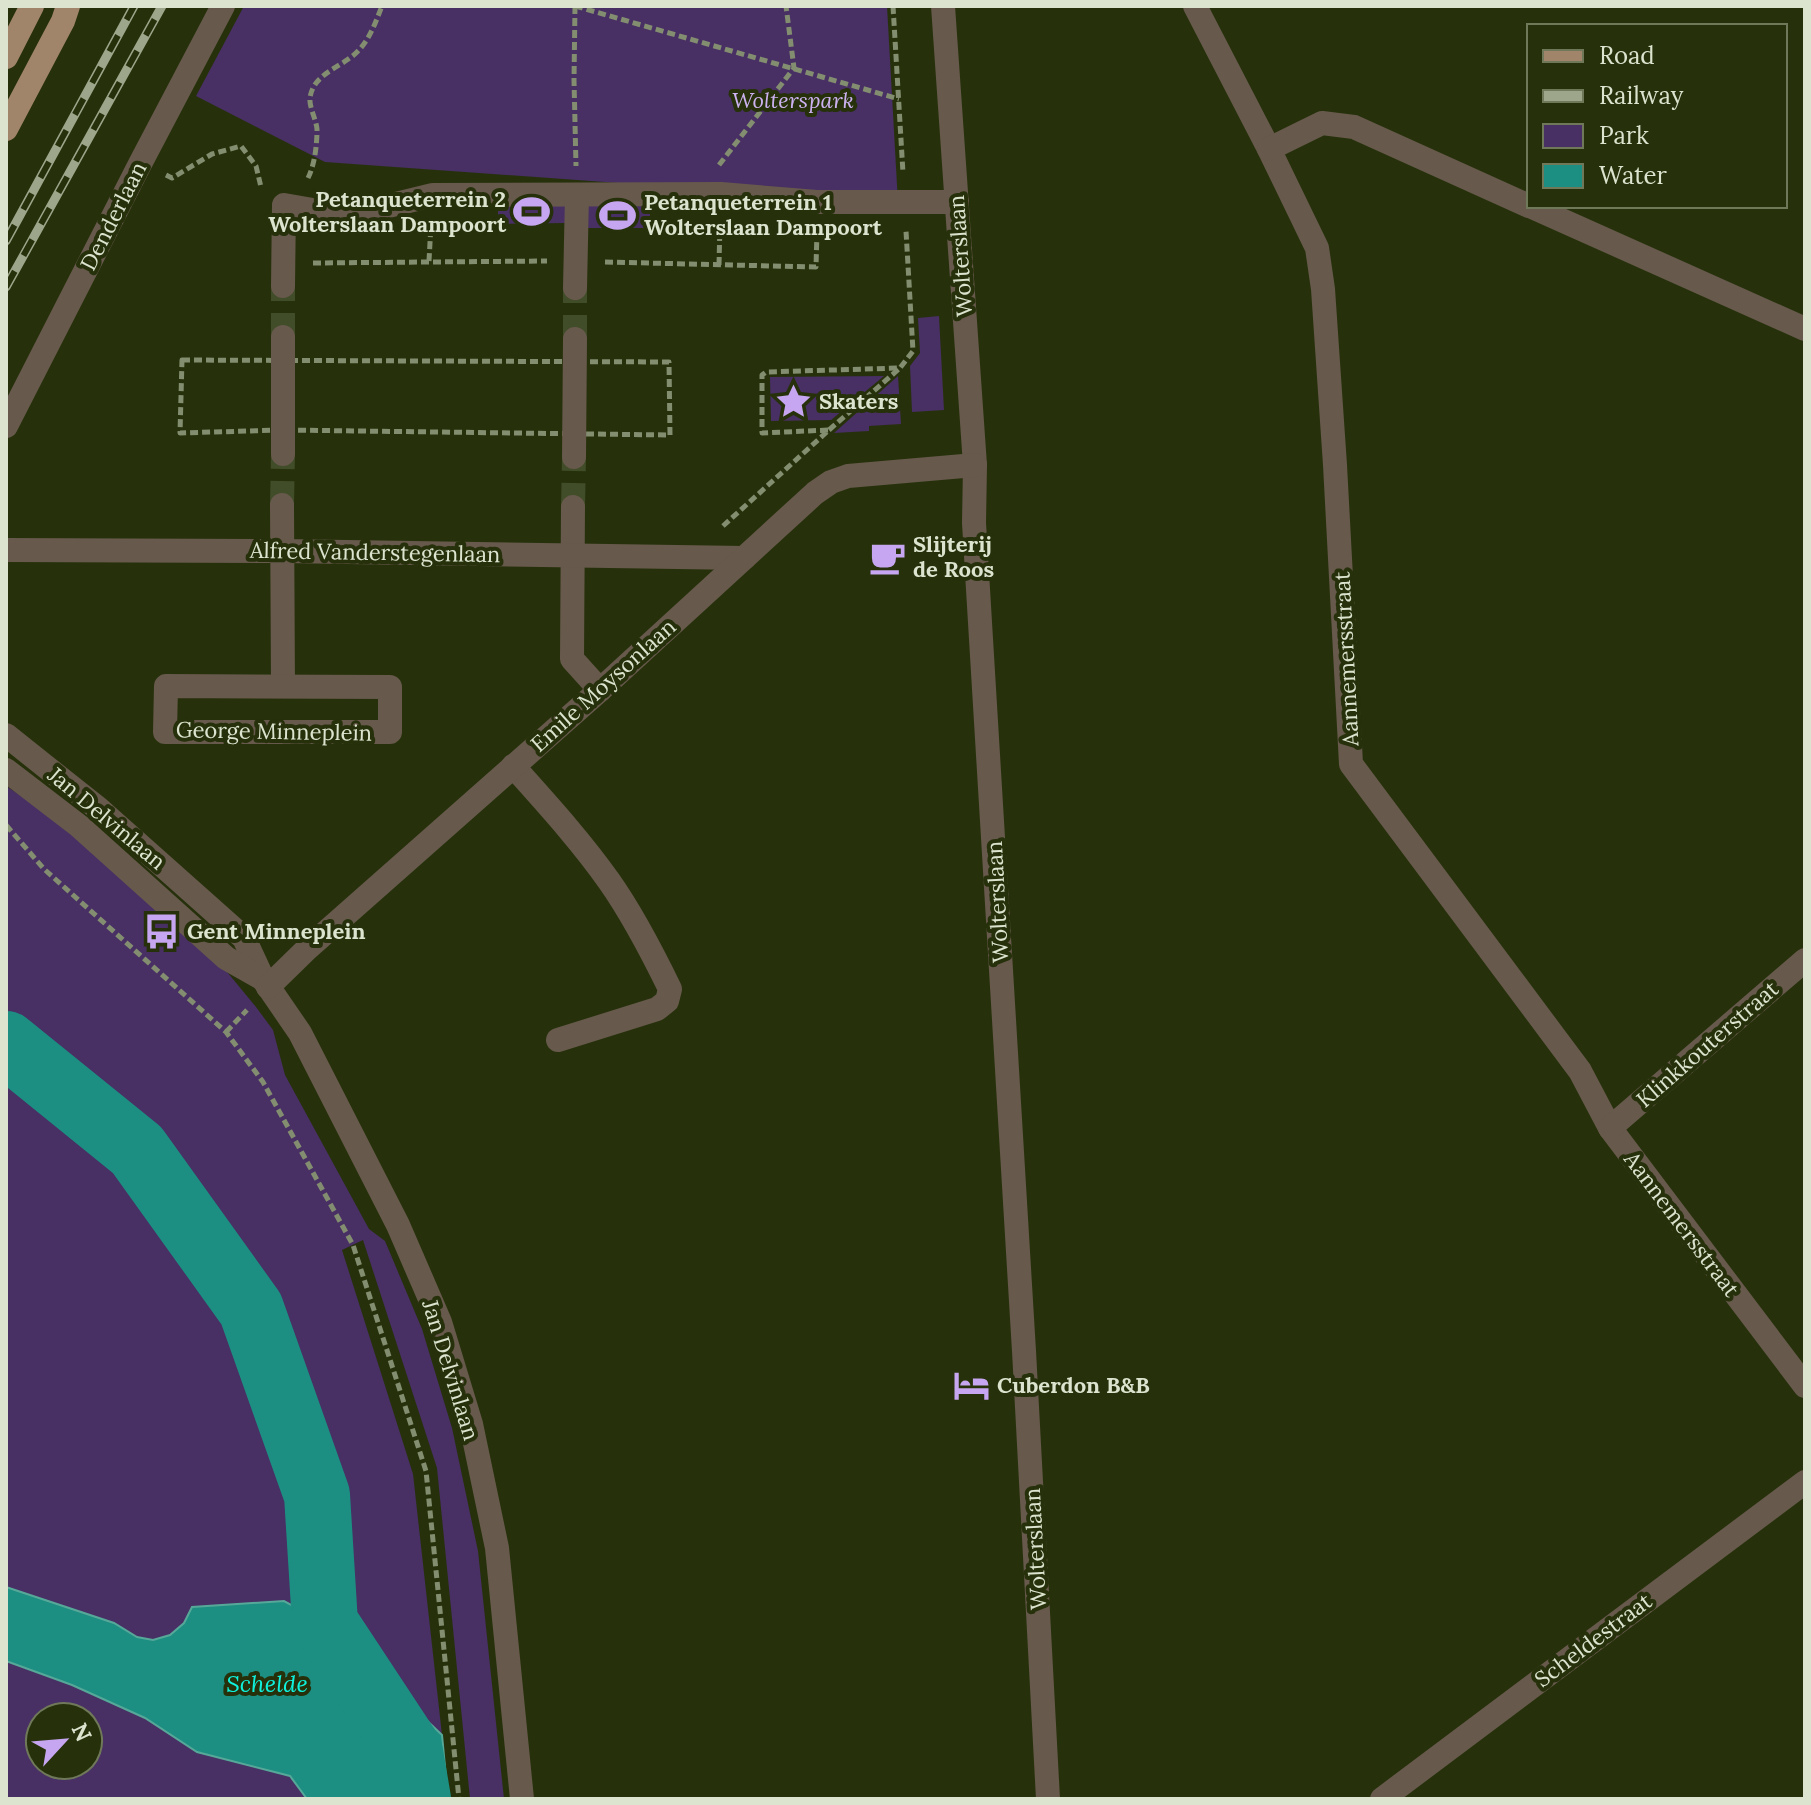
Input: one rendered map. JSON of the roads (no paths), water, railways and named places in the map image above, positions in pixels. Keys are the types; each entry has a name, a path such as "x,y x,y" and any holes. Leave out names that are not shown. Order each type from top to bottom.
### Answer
{"main road":[{"path":"6,57 32,6"},
{"path":"6,129 68,6"}],"street":[{"name":"Denderlaan","path":"6,426 223,6"},
{"name":"Wolterslaan","path":"943,6 975,465 975,539 1048,1799"},
{"name":"Aannemersstraat","path":"1195,6 1317,248 1323,289 1335,465 1351,764 1580,1071 1610,1128 1805,1386"},
{"path":"1269,149 1322,123 1354,127 1527,205"},
{"path":"283,286 284,205 347,216 433,195 709,194 817,202 957,202"},
{"path":"575,288 577,195"},
{"path":"1533,208 1805,329"},
{"path":"282,442 283,349"},
{"path":"574,446 575,350"},
{"name":"Emile Moysonlaan","path":"266,983 600,690 815,493 831,482 848,476 975,465"},
{"name":"George Minneplein","path":"282,505 283,686"},
{"path":"573,507 572,659 600,690"},
{"name":"Alfred Vanderstegenlaan","path":"6,550 744,558"},
{"name":"George Minneplein","path":"166,686 283,686 390,687 390,732 165,732 166,686"},
{"name":"Jan Delvinlaan","path":"6,735 99,809 244,938 266,983 300,1033 398,1225 440,1322 471,1424 497,1548 522,1799"},
{"path":"513,766 609,881 646,939 670,989 667,1001 657,1009 558,1040"},
{"name":"Jan Delvinlaan","path":"6,770 79,826 226,958 266,983"},
{"name":"Klinkkouterstraat","path":"1610,1128 1805,960"},
{"name":"Scheldestraat","path":"1382,1799 1805,1482"}],"water":[{"name":"Schelde","path":"6,1587 114,1623 137,1637 153,1640 170,1635 184,1623 192,1607 284,1601 325,1623 442,1735 448,1799 307,1799 290,1776 197,1752 145,1718 72,1685 6,1661"}],"waterway":[{"name":"Schelde","path":"6,1044 137,1150 251,1309 317,1495 325,1623 410,1752 418,1799"}],"tunnel":[{"path":"283,286 283,337"},
{"path":"575,288 575,339"},
{"path":"282,505 283,454"},
{"path":"573,507 574,457"}],"railway":[{"path":"6,241 134,6"},
{"path":"6,287 162,6"}],"place":[{"name":"Petanqueterrein 2 Wolterslaan Dampoort","path":"532,212"},
{"name":"Petanqueterrein 1 Wolterslaan Dampoort","path":"618,215"},
{"name":"Skaters","path":"793,401"},
{"name":"Slijterij de Roos","path":"887,557"},
{"name":"Gent Minneplein","path":"161,931"},
{"name":"Cuberdon B&B","path":"971,1385"}],"park label":[{"name":"Wolterspark","path":"793,100"}]}
